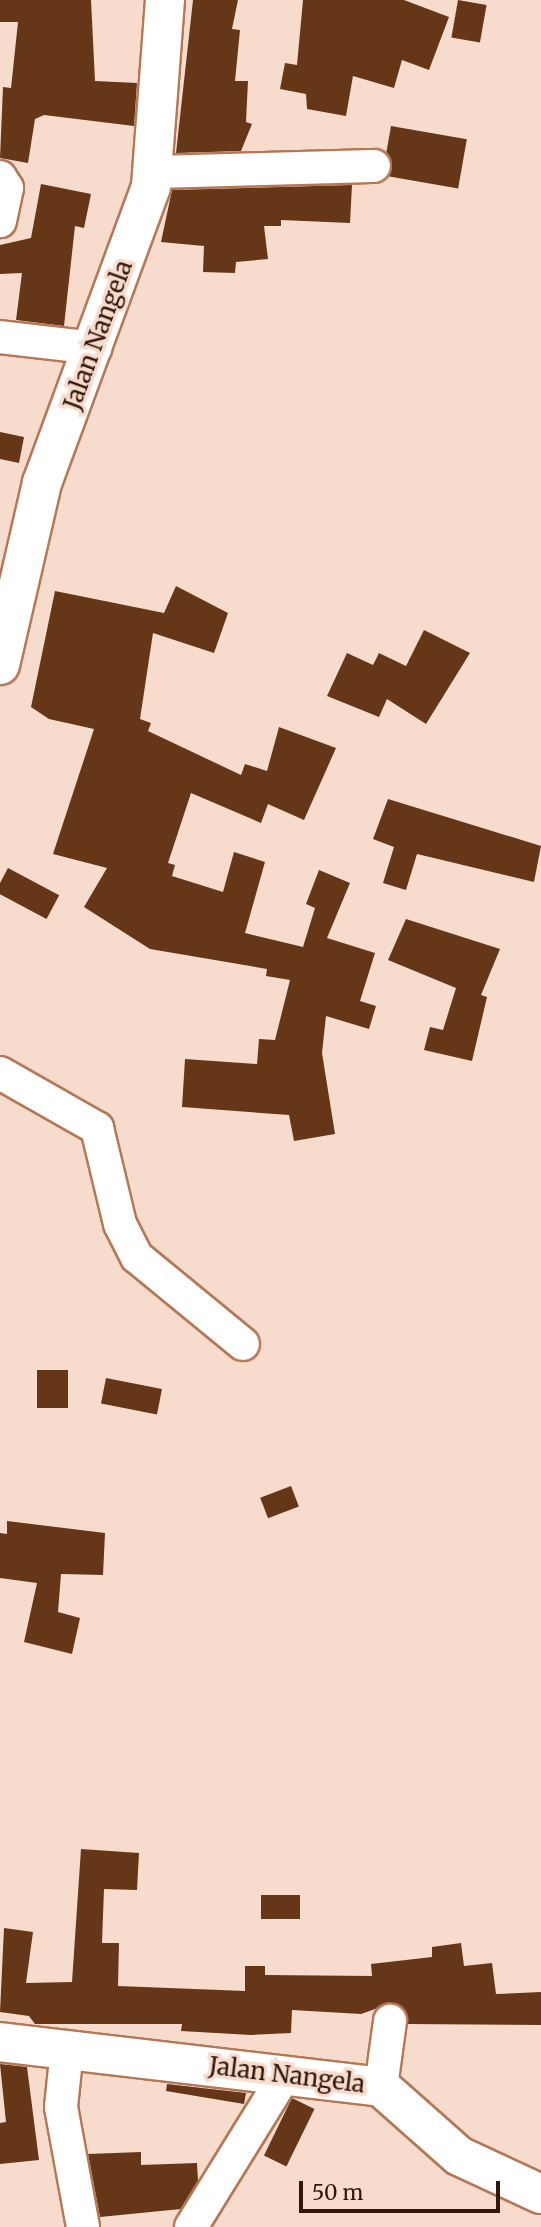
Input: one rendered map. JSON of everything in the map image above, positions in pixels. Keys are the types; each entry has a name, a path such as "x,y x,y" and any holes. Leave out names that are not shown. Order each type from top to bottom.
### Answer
{"main road":[{"name":"Jalan Nangela","path":"0,665 42,483 95,348 153,172 164,0"},
{"name":"Jalan Nangela","path":"0,2042 286,2073 381,2087 459,2156 541,2194"}],"street":[{"path":"153,172 374,166"},
{"path":"0,177 8,188 0,221"},
{"path":"0,337 95,348"},
{"path":"0,1073 97,1128 120,1224 137,1257 243,1344"},
{"path":"381,2087 390,2021"},
{"path":"67,2049 61,2107 83,2227"},
{"path":"191,2227 286,2073"}],"building":[{"path":"0,0 91,0 95,81 137,83 134,126 44,115 35,119 28,163 0,158 3,87 11,88 18,22 0,22"},
{"path":"193,0 238,0 232,29 240,30 235,81 248,81 246,122 252,124 241,151 176,153"},
{"path":"303,0 404,0 449,17 429,70 402,60 394,88 353,76 346,116 307,109 306,94 280,89 285,63 297,65"},
{"path":"458,0 487,5 480,42 451,37"},
{"path":"391,126 467,139 458,189 382,175"},
{"path":"41,184 91,194 84,228 75,226 64,326 16,320 22,273 0,274 0,245 31,238"},
{"path":"352,185 350,223 281,220 281,226 264,226 268,259 236,262 235,273 203,272 204,246 161,242 172,190"},
{"path":"0,432 24,437 19,463 0,459"},
{"path":"176,586 228,613 214,653 153,633 140,719 151,723 148,731 241,775 245,764 267,771 279,727 336,748 304,820 268,804 261,823 191,793 168,863 175,865 172,876 223,892 234,852 265,862 245,933 303,947 315,908 306,904 319,870 350,883 327,938 375,953 360,1001 376,1006 369,1029 326,1016 322,1053 335,1134 294,1141 289,1115 182,1107 185,1059 257,1064 259,1039 275,1040 290,980 266,976 267,969 150,949 84,907 107,868 53,854 94,729 49,719 31,707 55,591 164,613"},
{"path":"424,630 470,653 426,724 387,699 379,717 327,696 347,653 373,665 379,653 406,666"},
{"path":"388,799 541,846 534,882 417,854 406,890 383,883 394,847 373,839"},
{"path":"8,868 59,895 47,919 0,894 0,883"},
{"path":"406,919 500,949 481,995 487,997 472,1061 424,1050 430,1027 443,1030 456,988 388,960"},
{"path":"37,1370 68,1370 68,1408 37,1408"},
{"path":"106,1378 162,1389 157,1414 101,1404"},
{"path":"291,1486 299,1507 268,1518 260,1498"},
{"path":"7,1521 105,1533 103,1575 61,1574 58,1612 80,1618 72,1654 24,1642 37,1583 0,1578 0,1533 7,1534"},
{"path":"81,1849 139,1853 137,1890 104,1889 102,1943 119,1943 118,1986 245,1991 245,1966 265,1966 265,1975 372,1976 371,1964 432,1957 432,1947 461,1943 464,1966 492,1963 496,1994 541,1992 541,2025 408,2024 402,2007 392,2003 361,2014 292,2010 291,2033 251,2035 181,2031 182,2024 35,2024 29,2016 0,2012 4,1928 33,1932 26,1983 72,1982"},
{"path":"261,1895 300,1895 300,1919 261,1919"},
{"path":"0,2064 27,2067 39,2160 0,2164 0,2123 6,2122"},
{"path":"167,2084 246,2093 244,2104 166,2091"},
{"path":"292,2098 314,2109 286,2166 264,2156"},
{"path":"141,2152 141,2165 197,2163 198,2181 181,2209 100,2217 88,2154"}]}
